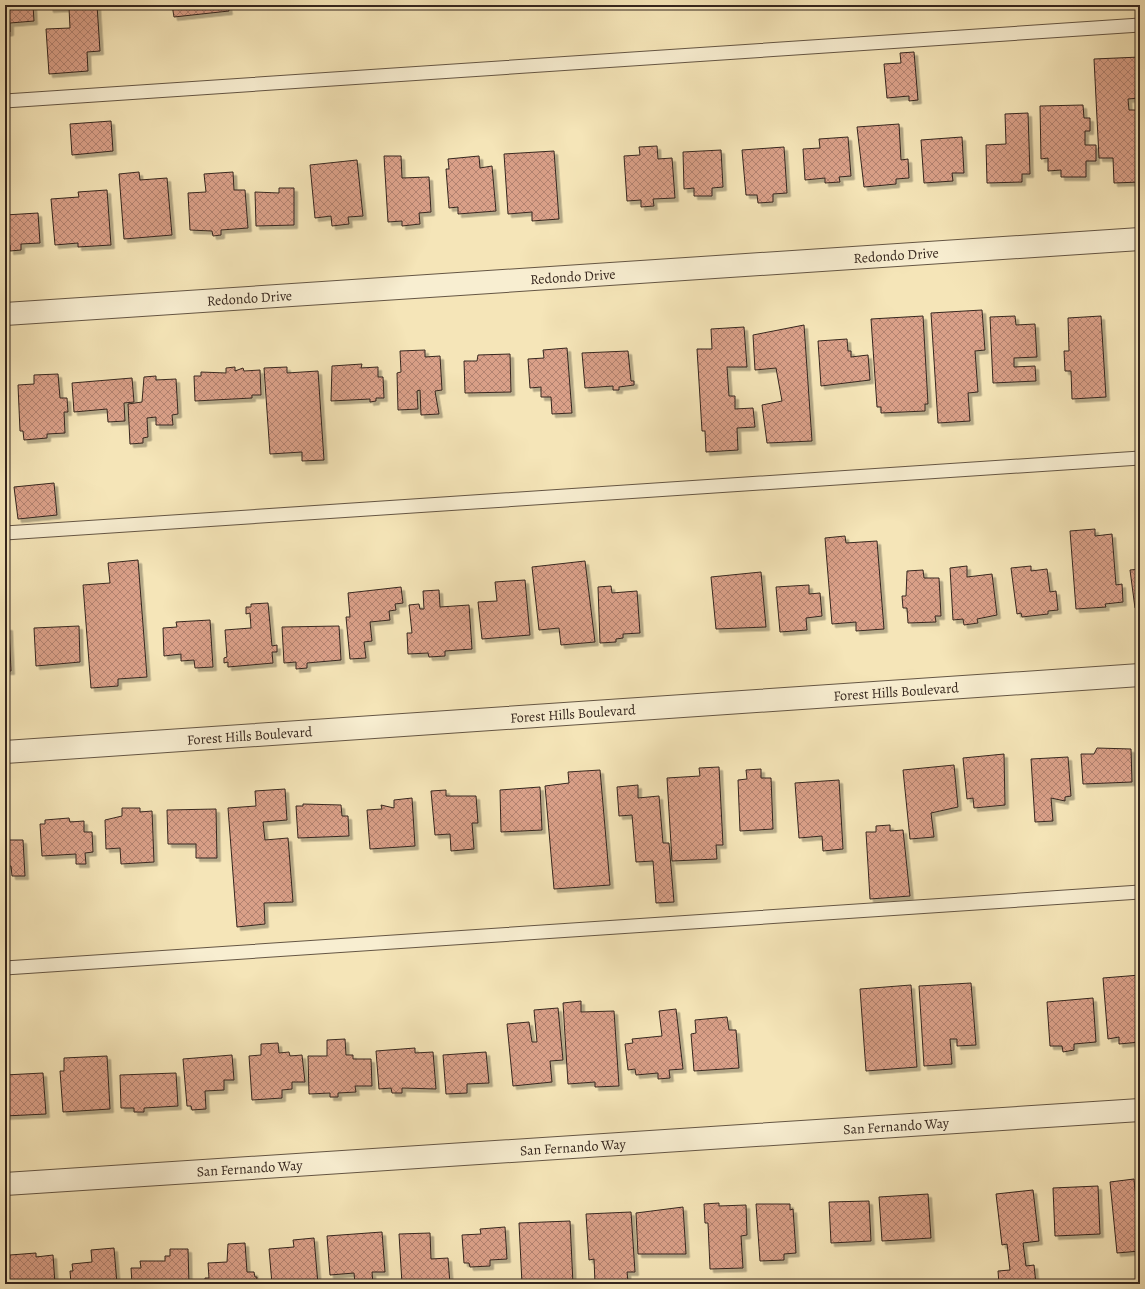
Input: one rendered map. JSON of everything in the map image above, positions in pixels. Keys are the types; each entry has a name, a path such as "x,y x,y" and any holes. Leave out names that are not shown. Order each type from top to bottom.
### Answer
{"street":[{"name":"Redondo Drive","path":"5,314 1140,238"},
{"name":"Forest Hills Boulevard","path":"5,752 1140,675"},
{"name":"San Fernando Way","path":"5,1184 1140,1110"}],"lane":[{"path":"5,101 1140,25"},
{"path":"5,533 1140,458"},
{"path":"5,968 1140,892"}],"building":[{"path":"5,5 33,5 34,21 10,23 10,32 5,33"},
{"path":"49,5 97,5 100,51 87,52 88,71 49,74 46,29 70,28 69,8 50,9"},
{"path":"172,5 228,5 229,11 174,17"},
{"path":"914,52 918,100 909,101 909,96 887,98 884,64 901,63 900,53"},
{"path":"1140,57 1140,98 1128,99 1129,110 1140,110 1140,182 1114,183 1113,158 1099,158 1094,59"},
{"path":"1083,105 1084,118 1090,118 1090,131 1085,131 1085,145 1096,145 1096,161 1086,161 1086,177 1061,177 1061,170 1048,171 1048,158 1041,159 1040,106"},
{"path":"1028,113 1030,174 1022,174 1022,182 987,183 986,145 1006,144 1005,114"},
{"path":"111,121 113,151 72,155 70,124"},
{"path":"899,124 901,160 908,159 909,178 896,179 896,184 864,187 857,127"},
{"path":"848,137 851,176 839,177 840,182 825,183 825,178 805,180 803,149 820,148 819,139"},
{"path":"962,137 964,173 952,173 953,181 924,183 921,140"},
{"path":"657,146 658,159 672,158 675,198 653,199 654,206 641,207 641,200 627,201 624,156 640,155 639,147"},
{"path":"784,147 787,193 773,194 773,202 758,203 757,195 746,195 742,150"},
{"path":"721,150 723,187 712,188 712,196 694,196 694,188 684,189 683,152"},
{"path":"554,151 559,219 532,221 532,212 508,214 504,154"},
{"path":"384,156 401,156 402,178 429,177 431,212 419,213 420,224 402,226 402,221 388,222"},
{"path":"479,156 480,168 492,166 496,211 458,214 458,207 449,208 446,169 449,169 448,159"},
{"path":"357,160 363,216 348,217 349,224 332,226 331,216 315,218 310,165"},
{"path":"139,172 140,180 167,178 172,235 124,239 119,174"},
{"path":"233,172 234,190 245,190 248,228 221,230 221,235 213,236 212,231 190,230 188,193 206,192 204,174"},
{"path":"279,188 294,188 294,225 256,226 255,192 279,193"},
{"path":"107,190 111,245 78,247 78,243 55,245 51,199 79,197 78,192"},
{"path":"38,213 40,243 21,244 21,250 10,251 10,245 5,245 5,215"},
{"path":"982,310 985,350 975,351 978,392 968,393 970,421 938,423 931,313"},
{"path":"923,316 928,404 925,404 925,411 881,413 881,407 877,407 871,319"},
{"path":"1015,316 1016,325 1035,324 1037,357 1014,358 1014,367 1035,366 1036,381 993,383 990,317"},
{"path":"1101,316 1106,397 1072,399 1071,371 1065,371 1064,351 1069,351 1068,318"},
{"path":"1140,316 1140,352 1136,317"},
{"path":"804,325 812,441 767,443 762,405 782,401 776,368 755,370 753,335"},
{"path":"744,327 747,367 727,367 729,396 735,396 735,409 753,408 755,427 737,428 738,450 706,452 705,431 702,431 697,349 712,349 711,329"},
{"path":"847,339 848,351 851,351 851,357 868,355 870,380 821,386 818,341"},
{"path":"567,348 572,413 552,414 551,397 541,397 541,387 530,388 528,359 544,358 543,350"},
{"path":"425,350 425,357 440,356 442,390 435,391 439,414 421,415 420,390 417,391 418,409 398,410 397,373 401,372 400,351"},
{"path":"628,351 631,381 634,381 634,385 619,387 619,390 613,390 613,386 585,388 582,353"},
{"path":"510,354 511,392 465,393 464,361 477,361 478,355"},
{"path":"362,364 361,368 378,367 378,377 383,377 384,398 376,398 376,401 370,402 370,399 331,401 332,366"},
{"path":"235,367 235,371 243,368 244,371 260,370 261,395 252,395 252,398 195,401 194,376 201,376 201,372 226,373 226,368"},
{"path":"287,367 287,373 318,371 324,460 302,461 302,452 270,454 264,368"},
{"path":"58,374 60,398 67,398 68,412 64,412 65,433 47,434 47,438 24,440 23,431 20,431 18,385 34,384 34,375"},
{"path":"156,376 156,380 176,379 178,414 172,415 173,425 156,425 156,417 147,418 148,437 143,438 143,443 130,444 128,404 142,402 144,377"},
{"path":"132,378 134,402 124,403 125,421 108,422 107,409 74,412 72,383"},
{"path":"54,483 57,515 18,519 14,487"},
{"path":"1095,529 1095,536 1112,534 1116,585 1122,584 1123,602 1105,604 1106,607 1076,609 1070,531"},
{"path":"845,536 846,543 877,541 884,629 856,631 856,622 832,624 825,538"},
{"path":"138,560 147,677 118,679 118,686 91,688 83,585 110,583 108,563"},
{"path":"585,561 595,642 561,645 559,628 539,630 532,567"},
{"path":"967,566 967,577 992,574 997,615 977,619 978,623 964,625 963,619 953,620 950,568"},
{"path":"1031,566 1031,571 1047,569 1050,592 1056,591 1058,610 1048,611 1048,614 1022,617 1021,613 1017,614 1011,568"},
{"path":"1140,569 1140,607 1135,608 1130,570"},
{"path":"923,570 924,578 939,578 941,616 935,616 936,622 908,623 907,608 903,608 902,596 906,596 907,571"},
{"path":"761,572 766,627 716,629 711,577"},
{"path":"525,580 530,635 482,639 478,602 497,601 495,582"},
{"path":"809,585 809,594 820,593 822,616 806,618 807,630 780,632 776,587"},
{"path":"611,586 612,593 637,591 640,633 623,634 623,638 616,639 616,642 600,643 598,587"},
{"path":"401,587 403,603 395,604 396,610 389,611 390,620 370,622 372,641 364,642 366,658 350,659 346,617 350,617 348,593"},
{"path":"439,590 440,607 469,605 472,649 445,651 445,656 429,657 428,653 408,654 407,633 412,633 409,605 419,604 420,609 424,609 423,591"},
{"path":"268,603 272,646 277,645 277,652 272,652 273,663 228,667 228,662 224,663 224,658 227,657 225,630 251,628 250,613 246,614 246,607 251,607 251,604"},
{"path":"210,620 213,667 195,668 194,660 181,661 181,654 164,656 163,628 177,627 176,622"},
{"path":"79,626 80,662 36,666 34,628"},
{"path":"339,626 341,660 307,663 307,668 296,669 296,662 284,663 282,627"},
{"path":"5,627 9,627 11,671 5,671"},
{"path":"1097,748 1131,749 1132,782 1083,784 1081,754 1094,754"},
{"path":"1004,754 1005,805 974,808 973,798 967,799 963,758"},
{"path":"1068,757 1071,796 1065,797 1065,801 1051,798 1053,821 1035,822 1031,759"},
{"path":"954,765 958,807 931,813 934,837 910,839 903,770"},
{"path":"719,767 723,845 716,845 717,859 672,861 667,778 700,776 699,768"},
{"path":"761,769 761,778 771,778 773,829 740,831 738,780 747,779 746,770"},
{"path":"600,770 610,885 554,889 545,786 569,783 568,772"},
{"path":"839,780 843,849 823,851 822,836 799,838 795,783"},
{"path":"638,785 638,798 659,796 663,843 669,843 674,902 656,903 653,861 636,862 632,815 619,816 617,787"},
{"path":"540,787 542,830 501,832 500,790"},
{"path":"285,789 287,820 263,822 265,840 288,838 293,902 264,903 265,924 237,927 228,808 256,806 255,791"},
{"path":"446,790 446,796 476,796 478,823 472,823 474,849 451,851 450,834 435,835 431,791"},
{"path":"412,798 415,846 370,849 367,810 382,809 381,805 394,808 394,800"},
{"path":"303,804 341,805 342,816 348,816 349,836 298,838 296,806 303,806"},
{"path":"122,808 140,808 140,812 152,811 154,862 121,864 120,848 106,849 105,820 122,816"},
{"path":"216,809 217,858 196,858 196,844 168,844 167,810"},
{"path":"69,818 70,822 84,821 84,832 92,832 93,852 85,853 86,864 76,864 76,854 42,856 40,824 45,824 45,820"},
{"path":"890,825 890,831 903,830 910,896 870,899 866,832 876,832 876,826"},
{"path":"5,840 23,840 25,876 12,876 11,866 5,866"},
{"path":"1140,975 1140,1042 1119,1044 1119,1037 1108,1039 1103,978"},
{"path":"971,983 976,1045 957,1046 957,1039 950,1039 952,1064 924,1066 919,986"},
{"path":"911,985 917,1067 866,1071 860,989"},
{"path":"1093,998 1096,1042 1074,1044 1074,1050 1063,1052 1062,1046 1050,1046 1047,1002"},
{"path":"581,1001 581,1012 614,1011 619,1086 595,1087 595,1082 568,1084 563,1003"},
{"path":"558,1008 563,1060 550,1061 552,1082 513,1086 507,1024 529,1022 532,1042 537,1042 534,1010"},
{"path":"676,1009 683,1069 669,1070 670,1078 658,1079 658,1073 636,1075 635,1069 628,1070 625,1044 633,1043 632,1039 662,1036 659,1011"},
{"path":"727,1017 729,1030 736,1030 739,1068 694,1071 691,1034 696,1033 695,1020"},
{"path":"345,1039 346,1055 353,1055 353,1059 371,1059 372,1086 355,1086 356,1092 338,1093 338,1097 330,1097 330,1093 309,1094 308,1056 327,1056 327,1040"},
{"path":"278,1043 279,1053 289,1052 290,1056 302,1055 305,1082 292,1082 292,1089 282,1090 282,1098 252,1100 249,1056 261,1055 261,1044"},
{"path":"415,1048 415,1053 433,1052 436,1089 402,1088 402,1093 392,1093 391,1088 379,1089 376,1051"},
{"path":"486,1052 489,1083 467,1084 467,1093 446,1094 443,1055"},
{"path":"232,1055 234,1080 224,1080 224,1090 205,1091 206,1109 192,1110 191,1106 187,1106 183,1059"},
{"path":"107,1056 110,1109 63,1112 60,1071 64,1071 64,1058"},
{"path":"43,1073 46,1114 5,1116 5,1075"},
{"path":"176,1073 178,1106 144,1108 144,1112 134,1112 134,1108 121,1108 120,1075"},
{"path":"1134,1179 1137,1210 1140,1209 1140,1251 1117,1253 1110,1182"},
{"path":"1098,1186 1100,1234 1055,1236 1053,1188"},
{"path":"1033,1190 1039,1241 1023,1243 1026,1266 1034,1265 1036,1284 999,1284 998,1271 1010,1270 1007,1244 1002,1245 996,1194"},
{"path":"928,1194 931,1238 882,1241 879,1197"},
{"path":"869,1201 871,1241 831,1243 829,1202"},
{"path":"719,1203 719,1206 746,1205 747,1235 741,1236 743,1268 710,1269 708,1223 705,1223 704,1204"},
{"path":"756,1204 790,1204 790,1210 793,1209 796,1253 784,1254 784,1260 760,1261"},
{"path":"683,1207 686,1254 638,1254 636,1213"},
{"path":"631,1212 635,1272 627,1272 628,1281 595,1283 594,1259 589,1260 586,1214"},
{"path":"570,1221 573,1284 522,1284 519,1223"},
{"path":"505,1227 507,1259 490,1260 490,1266 470,1267 469,1263 464,1263 462,1235 481,1234 480,1229"},
{"path":"382,1232 385,1272 372,1272 373,1284 355,1284 354,1273 330,1275 327,1236"},
{"path":"430,1233 431,1259 448,1258 450,1284 402,1284 399,1234"},
{"path":"314,1238 318,1284 272,1284 269,1249 294,1247 293,1240"},
{"path":"245,1243 247,1272 254,1272 255,1277 257,1277 256,1284 205,1284 205,1278 209,1278 208,1263 227,1262 228,1244"},
{"path":"114,1248 117,1284 71,1284 70,1271 73,1271 72,1264 92,1262 91,1250"},
{"path":"170,1249 188,1249 189,1284 132,1284 131,1268 141,1268 140,1261 165,1261 165,1256 170,1256"},
{"path":"36,1253 36,1257 53,1255 55,1284 5,1282 5,1259 10,1258 10,1255"}]}
